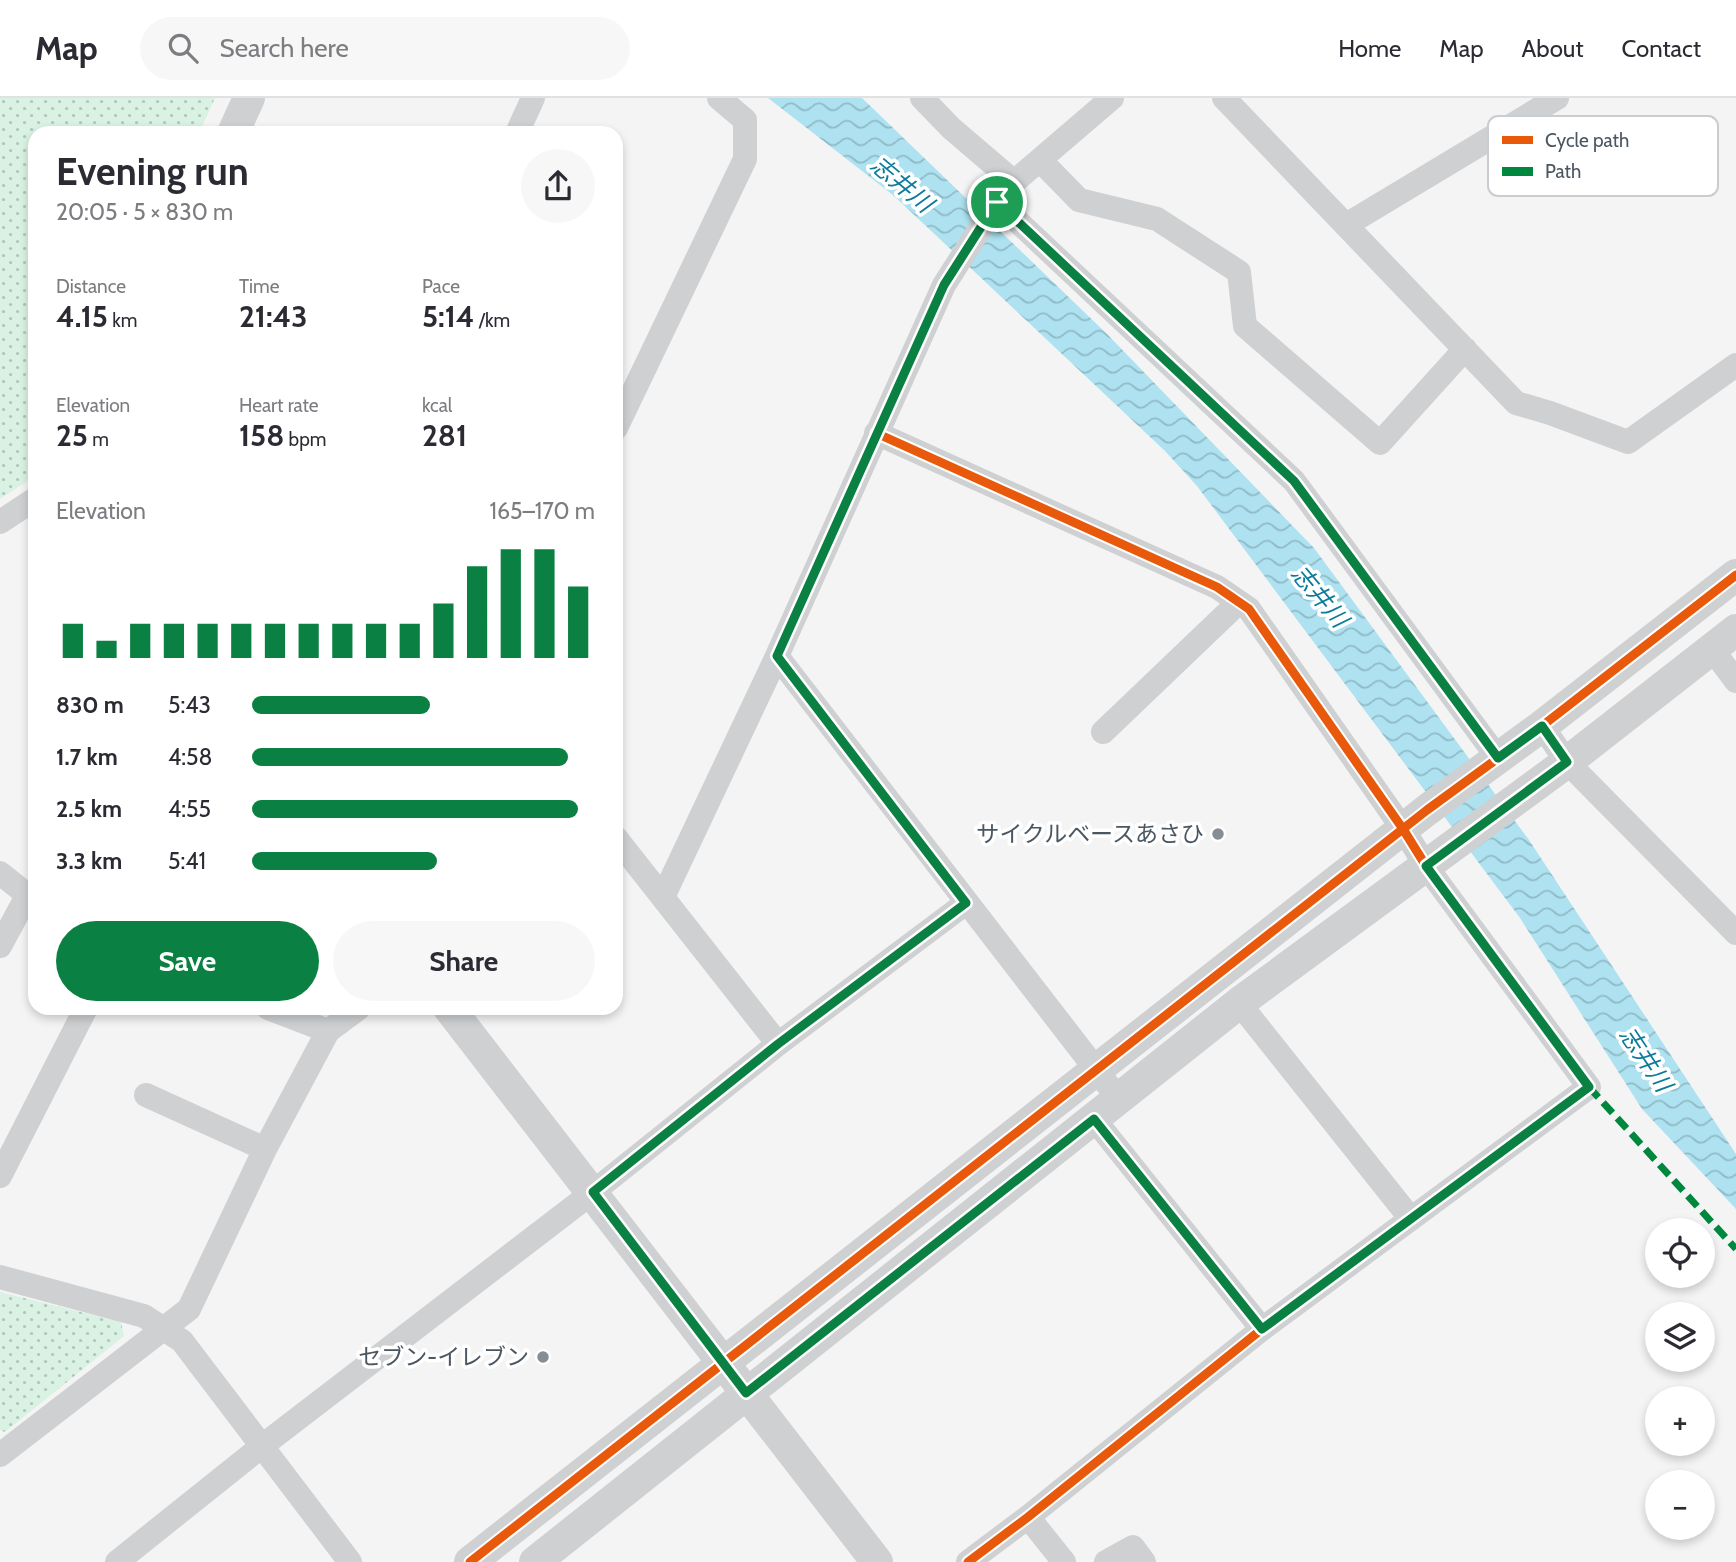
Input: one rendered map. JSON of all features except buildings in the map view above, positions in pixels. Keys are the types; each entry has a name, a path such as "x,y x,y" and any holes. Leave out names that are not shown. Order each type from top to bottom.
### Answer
{"street":[{"path":"236,126 250,98"},
{"path":"520,126 533,98"},
{"path":"623,414 746,159 745,120 719,98"},
{"path":"922,98 951,128 1013,181"},
{"path":"663,897 777,656 944,285 1013,181 1112,98"},
{"path":"1224,98 1516,403 1628,442 1736,365"},
{"path":"1527,116 1557,98"},
{"path":"1346,225 1488,140"},
{"path":"1040,160 1079,200 1157,219 1239,272 1245,326 1380,443 1465,349"},
{"path":"997,202 1294,481 1493,762"},
{"path":"876,433 1217,587 1249,609 1415,819 1589,1087 1262,1329 968,1562"},
{"path":"0,522 28,504"},
{"path":"470,1562 1415,819 1542,726 1736,575"},
{"path":"1103,732 1239,602"},
{"path":"536,1562 1239,1003 1567,762 1724,640 1736,681"},
{"path":"777,656 1118,1098"},
{"path":"1542,726 1567,762 1736,933"},
{"path":"623,847 778,1044"},
{"path":"0,873 28,896"},
{"path":"0,946 28,903"},
{"path":"117,1562 593,1192 778,1044 966,903"},
{"path":"1239,1003 1411,1219"},
{"path":"0,1177 82,1015"},
{"path":"286,1015 328,1031"},
{"path":"0,1455 189,1309 265,1149 328,1031 350,1015"},
{"path":"454,1015 877,1562"},
{"path":"146,1095 265,1149"},
{"path":"1094,1119 1262,1329"},
{"path":"0,1277 144,1316 182,1341 349,1562"},
{"path":"1028,1517 1064,1562"},
{"path":"1106,1562 1133,1547 1144,1562"}],"green space":[{"path":"0,98 215,98 202,126 28,126 28,481 0,499"},
{"path":"0,1292 121,1322 124,1336 5,1432 0,1430"}],"water":[{"name":"志井川","path":"768,98 862,98 1107,334 1314,548 1529,840 1736,1154 1736,1209 1642,1109 1520,918 1197,486 1165,451 893,195"}],"marked path":[{"path":"1589,1087 1736,1249"}],"cycle path":[{"path":"876,433 1217,587 1249,609 1426,866 1589,1087 1262,1329 968,1562"},
{"path":"470,1562 1427,810 1542,726 1736,575"}],"place":[{"name":"サイクルベースあさひ","path":"1218,834"},
{"name":"セブン-イレブン","path":"543,1357"}],"route":[{"path":"997,202 1294,481 1498,758 1542,726 1567,762 1426,866 1589,1087 1262,1329 1094,1119 746,1393 593,1192 778,1044 966,903 777,656 944,285 997,202"}]}
